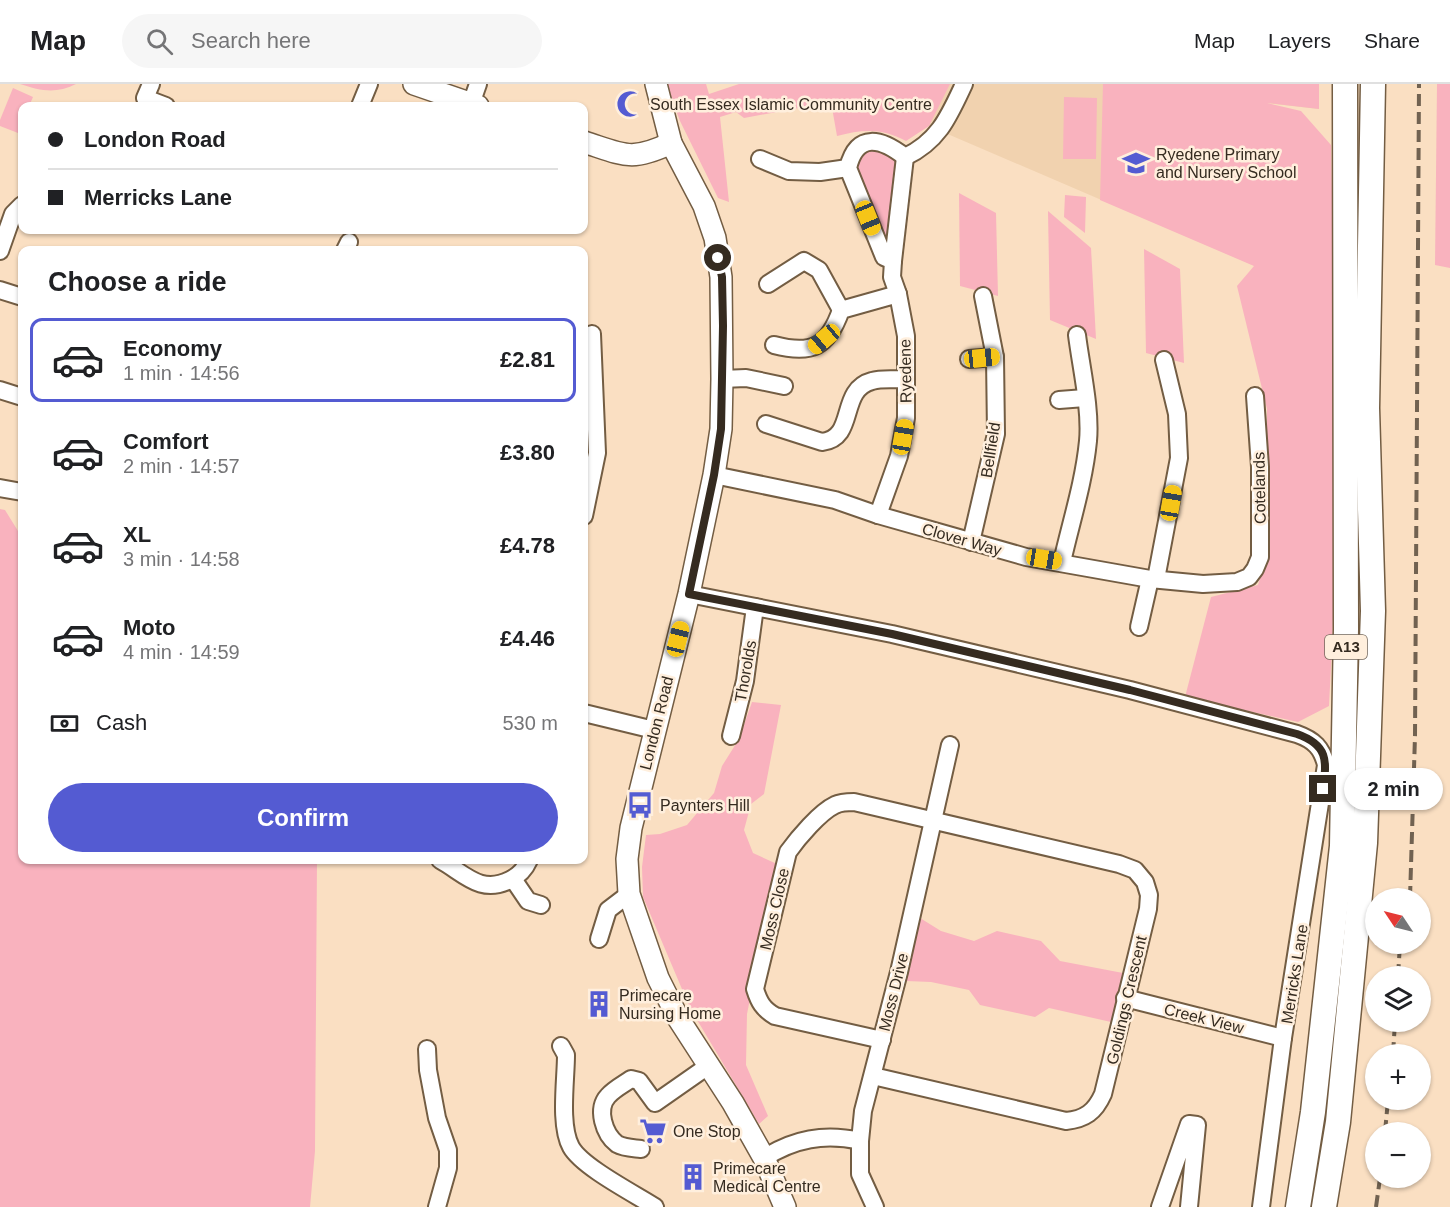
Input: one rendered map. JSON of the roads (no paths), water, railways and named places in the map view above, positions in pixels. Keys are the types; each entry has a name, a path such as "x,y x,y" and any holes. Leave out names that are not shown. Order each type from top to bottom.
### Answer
{"highway":[{"name":"A13","path":"1298,1207 1312,1112 1342,846 1346,629 1345,84"},
{"name":"A13","path":"1324,1207 1338,1122 1365,843 1373,611 1367,408 1373,84"}],"main road":[{"path":"414,84 465,102"},
{"name":"London Road","path":"656,84 671,143 704,206 715,238 722,277 723,379 721,429 714,475 689,594 631,828 627,859 629,894 658,978 678,1018 733,1103 764,1158 785,1207"},
{"path":"588,143 635,156 649,154 671,143"}],"street":[{"path":"151,84 145,98 156,102"},
{"path":"362,102 369,84"},
{"path":"475,102 478,84"},
{"path":"760,159 789,171 820,172 848,168 854,152 861,145 871,141 888,144 905,157 934,138 952,111 964,84"},
{"name":"Ryedene","path":"878,515 900,456 906,418 906,336 898,294 892,277 905,157"},
{"name":"Ryedene","path":"848,168 884,257 893,261"},
{"path":"0,251 12,214 18,209"},
{"path":"768,284 804,261 819,270 842,310"},
{"path":"0,290 18,296"},
{"path":"842,310 898,294"},
{"name":"Bellfield","path":"971,542 996,434 995,357 983,296"},
{"path":"774,345 792,350 813,348 834,331 842,310"},
{"path":"588,497 597,453 592,334"},
{"path":"1062,562 1088,441 1077,335"},
{"path":"969,359 995,357"},
{"path":"1139,627 1153,579 1179,458 1177,414 1164,360"},
{"path":"723,379 746,378 784,386"},
{"path":"766,424 822,442 832,441 839,435 852,396 861,387 871,381 905,379"},
{"path":"0,390 18,397"},
{"name":"Cotelands","path":"1249,576 1260,557 1260,467 1255,396"},
{"path":"1059,400 1085,398"},
{"name":"Clover Way","path":"714,475 810,494 1026,556 1153,579 1203,584 1236,582 1249,576"},
{"path":"0,488 18,491"},
{"path":"689,594 755,607"},
{"name":"Thorolds","path":"731,736 745,681 755,607"},
{"name":"Merricks Lane","path":"755,607 892,634 1130,690 1297,734 1317,744 1324,754 1326,765 1283,1038 1261,1207"},
{"path":"588,714 654,730"},
{"name":"Moss Drive","path":"875,1207 860,1174 863,1111 882,1040 950,745"},
{"name":"Moss Close","path":"882,1040 775,1016 764,1010 755,989 781,876 788,852 797,839 832,806 842,802 854,802 934,821"},
{"name":"Goldings Crescent","path":"873,1076 1066,1121 1078,1120 1088,1115 1097,1107 1103,1095 1149,899 1145,882 1135,870 1093,857 934,821"},
{"path":"446,864 475,882 497,885 513,879 525,870 528,864"},
{"path":"513,879 528,901 541,905"},
{"path":"599,939 608,910 629,894"},
{"name":"Creek View","path":"1125,998 1283,1038"},
{"path":"561,1046 566,1055 565,1116 567,1136 572,1148 581,1159 655,1207"},
{"path":"427,1048 428,1070 437,1118 448,1150 448,1168 438,1207"},
{"path":"641,1149 628,1148 616,1143 608,1132 601,1113 607,1096 631,1079 639,1082 655,1103 708,1066"},
{"path":"1160,1207 1189,1124 1197,1125 1189,1207"},
{"path":"764,1158 792,1142 822,1138 860,1141"}],"railway":[{"path":"1410,888 1415,736 1419,84"},
{"path":"1399,954 1399,966"},
{"path":"1394,1032 1394,1044"},
{"path":"1386,1122 1387,1110"},
{"path":"1376,1207 1379,1188"}],"place":[{"name":"South Essex Islamic Community Centre","path":"630,104"},
{"name":"Ryedene Primary and Nursery School","path":"1136,163"},
{"name":"Paynters Hill","path":"640,805"},
{"name":"Primecare Nursing Home","path":"599,1004"},
{"name":"One Stop","path":"653,1131"},
{"name":"Primecare Medical Centre","path":"693,1177"}]}
